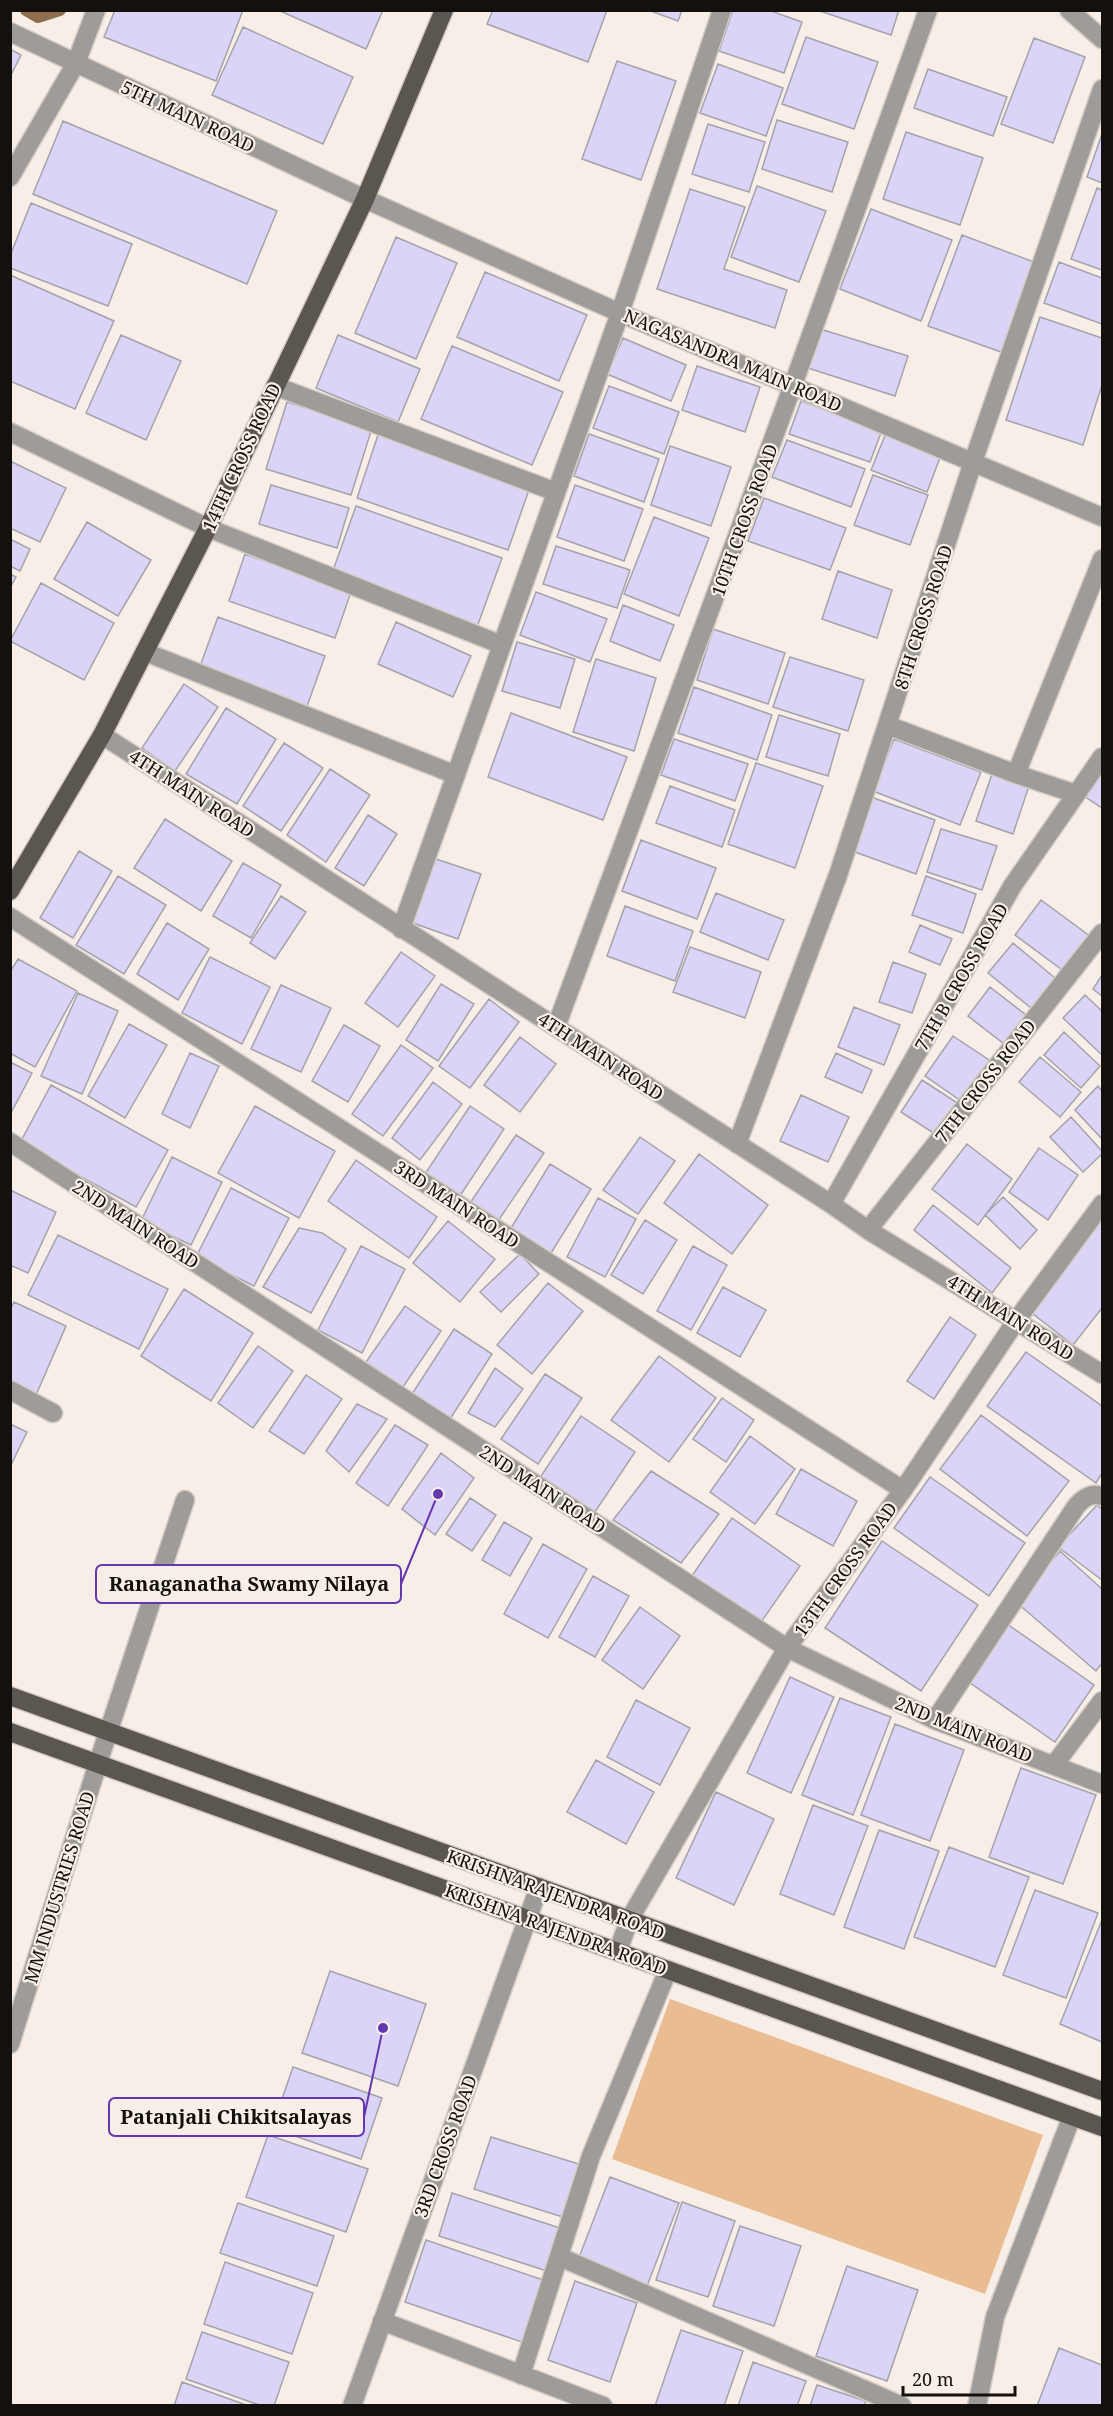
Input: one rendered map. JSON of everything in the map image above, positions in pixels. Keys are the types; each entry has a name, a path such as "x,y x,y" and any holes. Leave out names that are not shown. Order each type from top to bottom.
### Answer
{"main road":[{"name":"14TH CROSS ROAD","path":"10,891 102,735 208,528 365,199 444,10"},
{"name":"KRISHNARAJENDRA ROAD","path":"10,1696 1102,2091"},
{"name":"KRISHNA RAJENDRA ROAD","path":"10,1732 1102,2127"}],"street":[{"path":"10,177 76,63 96,10"},
{"path":"401,929 620,313 722,10"},
{"name":"10TH CROSS ROAD","path":"556,1028 794,385 928,10"},
{"path":"1069,10 1102,39"},
{"name":"5TH MAIN ROAD","path":"10,32 365,199"},
{"name":"8TH CROSS ROAD","path":"737,1144 838,875 973,462 1102,89"},
{"name":"NAGASANDRA MAIN ROAD","path":"365,199 620,313 1102,517"},
{"path":"275,386 556,492"},
{"path":"10,432 208,528 502,645"},
{"path":"1016,774 1102,559"},
{"path":"146,651 456,774"},
{"path":"888,725 1016,774 1076,794"},
{"name":"4TH MAIN ROAD","path":"102,735 868,1230 1102,1374"},
{"name":"7TH B CROSS ROAD","path":"831,1204 1013,885 1102,757"},
{"name":"3RD MAIN ROAD","path":"10,917 903,1490"},
{"name":"7TH CROSS ROAD","path":"868,1230 1102,933"},
{"name":"2ND MAIN ROAD","path":"10,1142 787,1648 935,1720 1102,1784"},
{"name":"13TH CROSS ROAD","path":"618,1951 629,1920 787,1648 903,1490 1016,1321 1102,1204"},
{"path":"10,1390 52,1413"},
{"path":"935,1720 1083,1497 1099,1494 1102,1496"},
{"name":"MM INDUSTRIES ROAD","path":"10,2044 98,1763 185,1500"},
{"path":"1054,1765 1102,1701"},
{"name":"3RD CROSS ROAD","path":"352,2406 539,1887"},
{"path":"522,2375 591,2156 668,1970"},
{"path":"977,2406 995,2317 1072,2116"},
{"path":"560,2257 902,2406"},
{"path":"382,2321 600,2405"}],"shaded area":[{"path":"670,1999 1043,2135 985,2294 612,2159"}],"building":[{"path":"115,10 243,10 216,81 104,37"},
{"path":"278,10 383,10 366,49"},
{"path":"493,10 607,10 588,62 487,24"},
{"path":"648,10 682,10 678,21"},
{"path":"733,10 768,10 802,22 784,73 719,51"},
{"path":"817,10 899,10 891,35"},
{"path":"243,27 353,77 323,144 212,95"},
{"path":"806,37 878,62 854,129 782,104"},
{"path":"1034,38 1085,57 1053,143 1001,124"},
{"path":"10,49 21,55 10,77"},
{"path":"617,61 676,81 641,180 582,159"},
{"path":"718,64 783,88 766,136 700,113"},
{"path":"928,69 1007,97 993,136 914,108"},
{"path":"777,120 848,142 832,192 762,169"},
{"path":"63,121 277,211 247,284 33,194"},
{"path":"708,124 765,142 749,192 692,174"},
{"path":"906,132 983,158 960,225 883,199"},
{"path":"1102,134 1102,183 1087,177"},
{"path":"757,186 826,211 799,282 731,257"},
{"path":"1097,188 1102,190 1102,270 1071,259"},
{"path":"690,189 745,207 724,269 787,290 775,328 657,289"},
{"path":"31,203 132,244 108,306 10,268 10,256"},
{"path":"871,209 952,240 921,321 840,289"},
{"path":"962,235 1034,262 1001,352 928,326"},
{"path":"396,237 457,263 416,359 355,333"},
{"path":"1059,262 1102,278 1102,324 1044,303"},
{"path":"485,272 587,315 559,381 457,337"},
{"path":"10,275 114,321 75,409 10,381"},
{"path":"1040,317 1102,338 1102,385 1083,445 1006,420"},
{"path":"820,329 908,356 895,396 808,368"},
{"path":"121,335 181,361 146,440 86,413"},
{"path":"338,335 420,369 398,422 316,388"},
{"path":"623,338 686,365 671,401 607,374"},
{"path":"452,346 563,392 532,465 421,419"},
{"path":"697,366 760,387 745,432 682,410"},
{"path":"609,386 679,412 664,454 593,428"},
{"path":"801,401 882,430 870,462 789,434"},
{"path":"287,402 372,428 351,495 266,469"},
{"path":"379,432 531,484 508,550 357,498"},
{"path":"886,433 941,455 927,492 871,470"},
{"path":"589,434 659,459 644,502 574,476"},
{"path":"787,440 865,469 851,507 772,477"},
{"path":"670,446 731,467 711,526 651,505"},
{"path":"10,461 66,488 40,542 10,528"},
{"path":"873,475 928,495 910,545 854,525"},
{"path":"271,485 349,508 337,548 259,524"},
{"path":"575,485 643,509 624,561 557,537"},
{"path":"764,498 846,528 830,570 748,541"},
{"path":"356,506 502,558 477,627 331,576"},
{"path":"654,517 709,538 679,616 624,594"},
{"path":"87,522 151,560 118,616 54,579"},
{"path":"10,539 30,549 20,571 10,566"},
{"path":"556,546 630,570 617,608 543,584"},
{"path":"245,554 351,592 335,638 229,601"},
{"path":"838,571 892,590 877,638 822,619"},
{"path":"10,574 16,577 10,588"},
{"path":"41,583 114,623 84,680 10,641"},
{"path":"536,592 607,619 590,662 520,635"},
{"path":"623,605 674,625 660,661 610,641"},
{"path":"218,617 325,656 306,709 199,669"},
{"path":"396,622 471,656 453,697 378,664"},
{"path":"713,629 785,653 768,704 697,680"},
{"path":"517,642 575,659 560,708 502,691"},
{"path":"790,657 864,680 848,731 773,707"},
{"path":"596,659 656,678 634,751 573,732"},
{"path":"184,684 218,707 175,771 142,748"},
{"path":"694,687 772,715 757,760 678,733"},
{"path":"226,708 276,739 237,804 186,774"},
{"path":"511,713 627,757 603,820 488,777"},
{"path":"779,715 840,734 828,776 766,757"},
{"path":"674,739 748,764 735,801 661,775"},
{"path":"894,739 981,772 960,825 873,791"},
{"path":"284,743 323,768 281,831 243,806"},
{"path":"756,763 823,786 795,868 728,844"},
{"path":"1102,768 1102,808 1084,796"},
{"path":"330,769 370,795 326,862 287,835"},
{"path":"992,774 1029,786 1013,834 976,821"},
{"path":"670,786 735,810 722,847 656,823"},
{"path":"871,797 935,820 916,874 852,851"},
{"path":"368,815 397,834 364,886 335,868"},
{"path":"165,819 232,861 201,911 134,868"},
{"path":"941,829 997,846 982,890 927,872"},
{"path":"641,840 716,868 697,919 622,891"},
{"path":"79,851 112,871 73,938 40,918"},
{"path":"433,858 481,874 458,939 410,922"},
{"path":"243,863 281,885 251,938 213,916"},
{"path":"118,876 166,905 124,974 76,945"},
{"path":"926,876 976,894 963,933 912,915"},
{"path":"716,893 784,920 768,960 700,932"},
{"path":"281,896 306,912 275,959 250,943"},
{"path":"1041,900 1091,937 1065,972 1015,935"},
{"path":"625,906 693,931 675,981 607,956"},
{"path":"167,923 209,949 178,1000 137,974"},
{"path":"920,925 952,939 940,965 909,952"},
{"path":"1013,943 1055,978 1031,1008 988,973"},
{"path":"690,947 761,972 745,1018 673,992"},
{"path":"401,952 435,976 398,1027 365,1003"},
{"path":"210,957 270,987 242,1044 182,1013"},
{"path":"18,959 77,991 35,1067 10,1053 10,972"},
{"path":"893,962 926,974 912,1013 879,1002"},
{"path":"1102,975 1102,996 1093,989"},
{"path":"441,984 474,1004 438,1061 406,1040"},
{"path":"281,985 331,1008 301,1072 251,1049"},
{"path":"990,987 1030,1018 1008,1047 968,1016"},
{"path":"78,993 118,1011 82,1094 41,1076"},
{"path":"1085,995 1102,1011 1102,1055 1063,1018"},
{"path":"489,999 519,1022 470,1088 439,1066"},
{"path":"854,1007 900,1025 884,1065 838,1047"},
{"path":"129,1024 167,1045 125,1118 88,1096"},
{"path":"344,1025 380,1046 348,1102 312,1081"},
{"path":"1064,1032 1100,1066 1081,1088 1044,1055"},
{"path":"953,1036 992,1062 964,1103 925,1076"},
{"path":"520,1037 556,1064 520,1112 484,1085"},
{"path":"401,1045 433,1068 383,1136 352,1114"},
{"path":"190,1053 219,1066 190,1128 162,1114"},
{"path":"836,1053 872,1070 862,1093 825,1077"},
{"path":"1040,1057 1081,1092 1060,1117 1019,1082"},
{"path":"10,1062 32,1073 10,1115"},
{"path":"922,1080 959,1104 938,1136 901,1112"},
{"path":"433,1082 462,1104 420,1160 392,1138"},
{"path":"51,1085 168,1150 136,1207 20,1143"},
{"path":"1098,1086 1102,1091 1102,1139 1075,1110"},
{"path":"801,1095 849,1117 828,1162 780,1141"},
{"path":"255,1106 335,1151 299,1218 218,1173"},
{"path":"470,1106 504,1129 458,1199 423,1177"},
{"path":"1071,1117 1102,1151 1102,1154 1083,1172 1050,1137"},
{"path":"516,1135 544,1153 498,1221 470,1203"},
{"path":"640,1137 675,1161 638,1214 603,1190"},
{"path":"967,1144 1012,1179 978,1225 932,1189"},
{"path":"1039,1148 1078,1175 1048,1220 1009,1192"},
{"path":"699,1154 768,1205 732,1254 664,1203"},
{"path":"172,1157 222,1182 191,1245 141,1221"},
{"path":"356,1160 437,1217 409,1258 328,1201"},
{"path":"550,1164 591,1189 551,1253 511,1228"},
{"path":"231,1188 289,1218 254,1286 196,1257"},
{"path":"10,1190 56,1212 28,1273 10,1265"},
{"path":"1003,1197 1037,1230 1020,1249 985,1215"},
{"path":"598,1198 636,1219 605,1277 567,1257"},
{"path":"933,1205 1011,1268 992,1293 914,1230"},
{"path":"1099,1218 1102,1220 1102,1308 1073,1345 1028,1310"},
{"path":"645,1220 677,1240 643,1294 611,1275"},
{"path":"448,1221 495,1259 460,1302 413,1263"},
{"path":"299,1228 322,1233 346,1249 311,1313 263,1287"},
{"path":"58,1235 168,1289 139,1349 28,1295"},
{"path":"361,1246 405,1269 362,1353 318,1330"},
{"path":"693,1246 727,1265 691,1330 657,1311"},
{"path":"520,1254 539,1274 501,1312 480,1292"},
{"path":"548,1283 583,1311 532,1374 497,1345"},
{"path":"723,1287 766,1310 740,1357 697,1333"},
{"path":"184,1289 253,1333 211,1401 141,1356"},
{"path":"14,1302 66,1326 36,1395 10,1384 10,1310"},
{"path":"405,1306 441,1331 403,1387 366,1362"},
{"path":"950,1317 976,1335 934,1399 907,1381"},
{"path":"454,1329 492,1354 450,1419 412,1394"},
{"path":"258,1346 293,1371 253,1428 218,1403"},
{"path":"1026,1352 1102,1406 1102,1473 1096,1483 987,1406"},
{"path":"659,1356 716,1398 669,1462 611,1420"},
{"path":"495,1368 523,1389 495,1427 468,1413"},
{"path":"545,1374 582,1398 538,1464 501,1439"},
{"path":"306,1375 342,1399 304,1454 269,1431"},
{"path":"722,1398 754,1420 726,1462 693,1439"},
{"path":"357,1404 387,1419 349,1472 326,1451"},
{"path":"981,1415 1069,1481 1027,1536 940,1469"},
{"path":"581,1416 635,1452 595,1512 541,1476"},
{"path":"10,1424 27,1432 10,1467"},
{"path":"395,1425 428,1445 388,1506 356,1483"},
{"path":"750,1436 795,1469 755,1524 710,1492"},
{"path":"441,1453 474,1478 435,1535 402,1509"},
{"path":"801,1469 857,1501 833,1546 776,1514"},
{"path":"651,1471 719,1514 681,1563 613,1520"},
{"path":"930,1477 1025,1543 989,1596 894,1528"},
{"path":"470,1498 496,1515 472,1551 446,1534"},
{"path":"1097,1505 1102,1509 1102,1580 1058,1547"},
{"path":"732,1518 800,1566 757,1628 689,1580"},
{"path":"504,1522 532,1538 510,1576 482,1560"},
{"path":"882,1541 978,1605 921,1691 825,1628"},
{"path":"543,1544 587,1569 548,1638 504,1614"},
{"path":"1060,1551 1102,1589 1102,1663 1096,1671 1016,1602"},
{"path":"593,1576 629,1596 595,1657 559,1637"},
{"path":"640,1607 680,1636 643,1689 602,1660"},
{"path":"1003,1621 1094,1685 1055,1742 963,1678"},
{"path":"790,1677 834,1697 791,1793 747,1773"},
{"path":"840,1698 891,1717 853,1815 802,1795"},
{"path":"636,1700 690,1728 660,1785 607,1757"},
{"path":"895,1724 964,1750 930,1841 861,1815"},
{"path":"596,1760 654,1792 626,1844 567,1812"},
{"path":"1021,1768 1096,1795 1063,1884 989,1857"},
{"path":"716,1792 774,1819 734,1905 676,1878"},
{"path":"813,1805 868,1826 834,1915 780,1894"},
{"path":"879,1830 939,1851 904,1949 844,1927"},
{"path":"949,1847 1029,1877 995,1967 914,1937"},
{"path":"1035,1890 1098,1913 1066,1998 1003,1975"},
{"path":"1102,1920 1102,2042 1060,2024"},
{"path":"330,1971 426,2004 398,2086 302,2053"},
{"path":"293,2067 382,2098 361,2159 272,2128"},
{"path":"268,2135 368,2169 346,2232 246,2197"},
{"path":"491,2137 582,2165 566,2218 474,2189"},
{"path":"610,2177 679,2203 647,2286 578,2260"},
{"path":"452,2193 560,2228 547,2271 439,2236"},
{"path":"682,2202 735,2221 708,2297 656,2280"},
{"path":"238,2203 334,2236 317,2286 220,2253"},
{"path":"740,2226 801,2246 774,2326 713,2306"},
{"path":"426,2240 549,2282 528,2344 405,2302"},
{"path":"225,2262 313,2293 292,2354 204,2324"},
{"path":"847,2266 918,2290 887,2381 816,2356"},
{"path":"575,2281 637,2303 610,2382 548,2360"},
{"path":"681,2330 743,2351 724,2406 655,2406"},
{"path":"202,2332 289,2362 274,2406 262,2406 186,2379"},
{"path":"1059,2348 1102,2365 1102,2406 1037,2406"},
{"path":"753,2362 806,2381 797,2406 738,2406"},
{"path":"182,2382 249,2406 174,2406"},
{"path":"817,2385 866,2401 864,2406 810,2406"}],"waterway":[{"path":"26,10 38,17 60,10"}],"place":[{"name":"Ranaganatha Swamy Nilaya","path":"438,1494"},
{"name":"Patanjali Chikitsalayas","path":"383,2028"}]}
